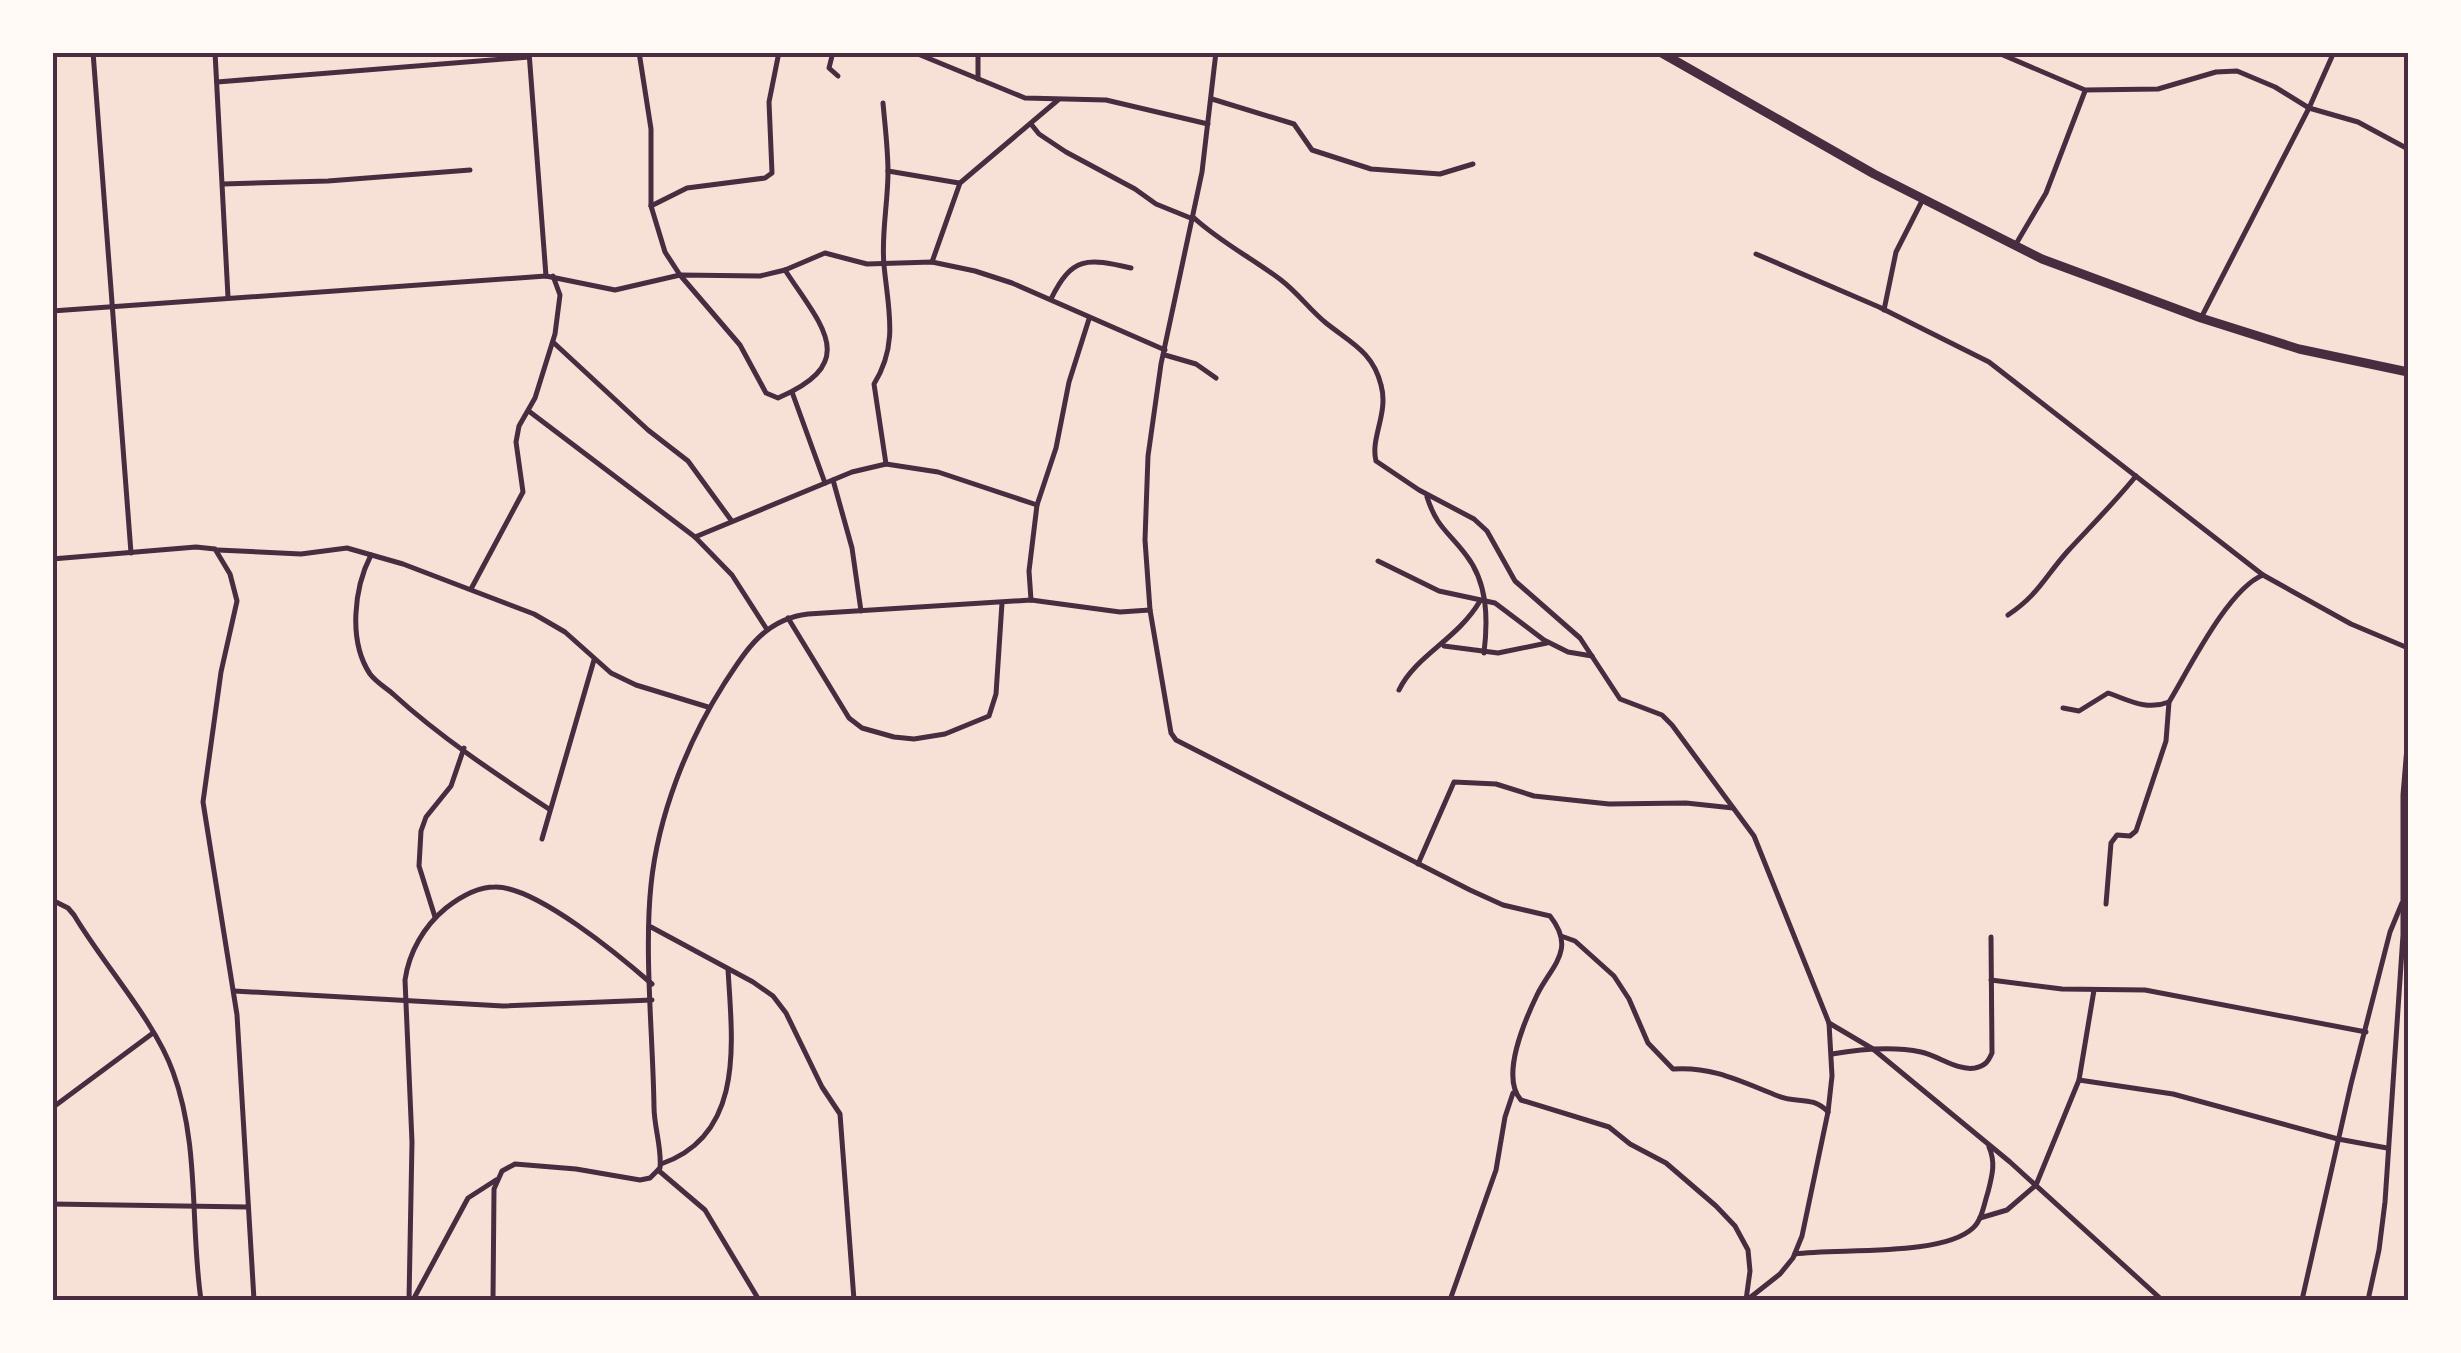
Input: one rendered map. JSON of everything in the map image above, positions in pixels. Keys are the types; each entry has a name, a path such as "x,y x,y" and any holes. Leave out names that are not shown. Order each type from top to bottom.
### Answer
{"main road":[{"path":"1660,52 2014,247 2201,318 2299,349 2408,372"}],"street":[{"path":"92,52 131,553"},
{"path":"215,52 228,296"},
{"path":"639,52 650,117 651,206 666,252 680,275 740,345 766,392 778,398 821,371 830,355 826,338 786,270"},
{"path":"651,206 687,188 765,178 772,172 770,102 778,52"},
{"path":"833,52 829,68 838,76"},
{"path":"913,52 1026,98 1119,102 1208,124"},
{"path":"978,52 978,80"},
{"path":"1216,52 1193,218 1164,352 1148,456 1145,510 1150,610 1171,733 1176,740 1488,898 1550,916 1560,936 1558,965 1538,993 1516,1052 1511,1084 1514,1092 1521,1100 1609,1126 1630,1144 1666,1163 1716,1206 1736,1226 1748,1250 1746,1300"},
{"path":"1996,52 2085,90 2158,89 2216,72 2238,71 2309,108 2344,116 2408,148"},
{"path":"2201,318 2334,52"},
{"path":"217,82 529,55 549,276 560,295 553,342 516,442 524,492 471,590"},
{"path":"2014,247 2046,192 2085,90"},
{"path":"932,262 960,183 1058,100"},
{"path":"1212,100 1294,124 1312,150 1371,169 1440,174 1473,164"},
{"path":"883,102 888,171 884,264 891,299 890,345 887,363 874,384 886,464"},
{"path":"1030,124 1066,152 1131,186 1156,204 1193,218 1216,238 1282,280 1324,322 1366,352 1383,390 1376,461 1474,519 1487,532 1515,581 1580,638 1620,699 1662,716 1672,725 1754,836 1829,1022 1832,1054 1828,1112 1802,1236 1780,1274 1746,1300"},
{"path":"223,184 470,170"},
{"path":"888,171 960,183"},
{"path":"1884,310 1896,252 1923,200"},
{"path":"52,311 549,276 615,290 680,275 740,278 786,270 825,253 866,264 932,262 975,271 1051,299 1196,364 1216,378"},
{"path":"1756,254 1990,362 2263,575 2351,624 2408,648"},
{"path":"1051,299 1062,277 1074,266 1101,262 1130,268"},
{"path":"1030,600 1036,505 1056,448 1089,319"},
{"path":"553,342 648,430 688,460 731,520"},
{"path":"792,391 825,483"},
{"path":"530,412 695,537 732,575 766,628"},
{"path":"695,537 825,483 886,464 938,472 1036,505"},
{"path":"2008,615 2033,598 2066,553 2136,476"},
{"path":"833,480 852,548 861,612"},
{"path":"1426,494 1436,522 1475,567 1488,618 1484,653"},
{"path":"52,559 196,547 251,554 301,554 347,548 471,590 549,622 576,640 594,660 636,684 708,708"},
{"path":"214,550 230,574 237,602 221,672 203,802 234,991 243,1076 254,1300"},
{"path":"371,555 357,597 359,639 372,676 410,709 550,809"},
{"path":"1378,561 1439,591 1500,606 1550,643 1568,652 1592,656"},
{"path":"2106,904 2111,842 2117,834 2130,836 2136,831 2166,742 2168,702 2234,597 2249,581 2263,575"},
{"path":"759,1300 705,1210 659,1167 654,1112 652,882 670,799 708,708 766,628 788,616 1030,600 1120,612 1150,610"},
{"path":"1399,690 1416,666 1442,646 1482,601"},
{"path":"788,616 849,718 873,733 914,739 945,734 989,716 996,694 1002,602"},
{"path":"1442,646 1484,653 1550,643"},
{"path":"542,839 594,660"},
{"path":"2063,708 2079,710 2108,693 2151,706 2168,702"},
{"path":"2368,1300 2380,1250 2388,1148 2403,900 2402,795 2408,735"},
{"path":"435,917 420,866 421,831 426,817 452,786 464,748"},
{"path":"1418,864 1454,782 1496,784 1534,796 1609,804 1686,803 1736,808"},
{"path":"411,1300 412,1142 404,1001 408,958 435,917 472,892 497,886 533,898 553,910 652,984"},
{"path":"52,900 74,916 173,1069 182,1100 196,1206 200,1300"},
{"path":"2302,1300 2390,932 2403,900"},
{"path":"650,927 728,968 772,996 786,1013 822,1087 838,1109 854,1300"},
{"path":"1560,936 1574,941 1614,976 1648,1043 1673,1069 1694,1067 1732,1076 1781,1098 1815,1102 1828,1112"},
{"path":"1832,1054 1872,1049 1917,1051 1965,1068 1979,1068 1988,1062 1992,1053 1991,937"},
{"path":"411,1300 468,1198 496,1180 502,1171 516,1164 640,1180 698,1144 724,1100 733,1060 728,968"},
{"path":"1991,980 2158,992 2366,1032"},
{"path":"1980,1218 2007,1210 2036,1185 2079,1080 2094,990"},
{"path":"234,991 557,1006 652,1000"},
{"path":"1829,1022 1872,1049 1987,1144 2162,1300"},
{"path":"52,1108 153,1034"},
{"path":"2079,1080 2173,1094 2388,1148"},
{"path":"1450,1300 1496,1170 1505,1117 1514,1092"},
{"path":"1794,1254 1912,1247 1941,1242 1974,1228 1994,1168 1987,1144"},
{"path":"493,1300 496,1180"},
{"path":"52,1204 248,1208"}]}
